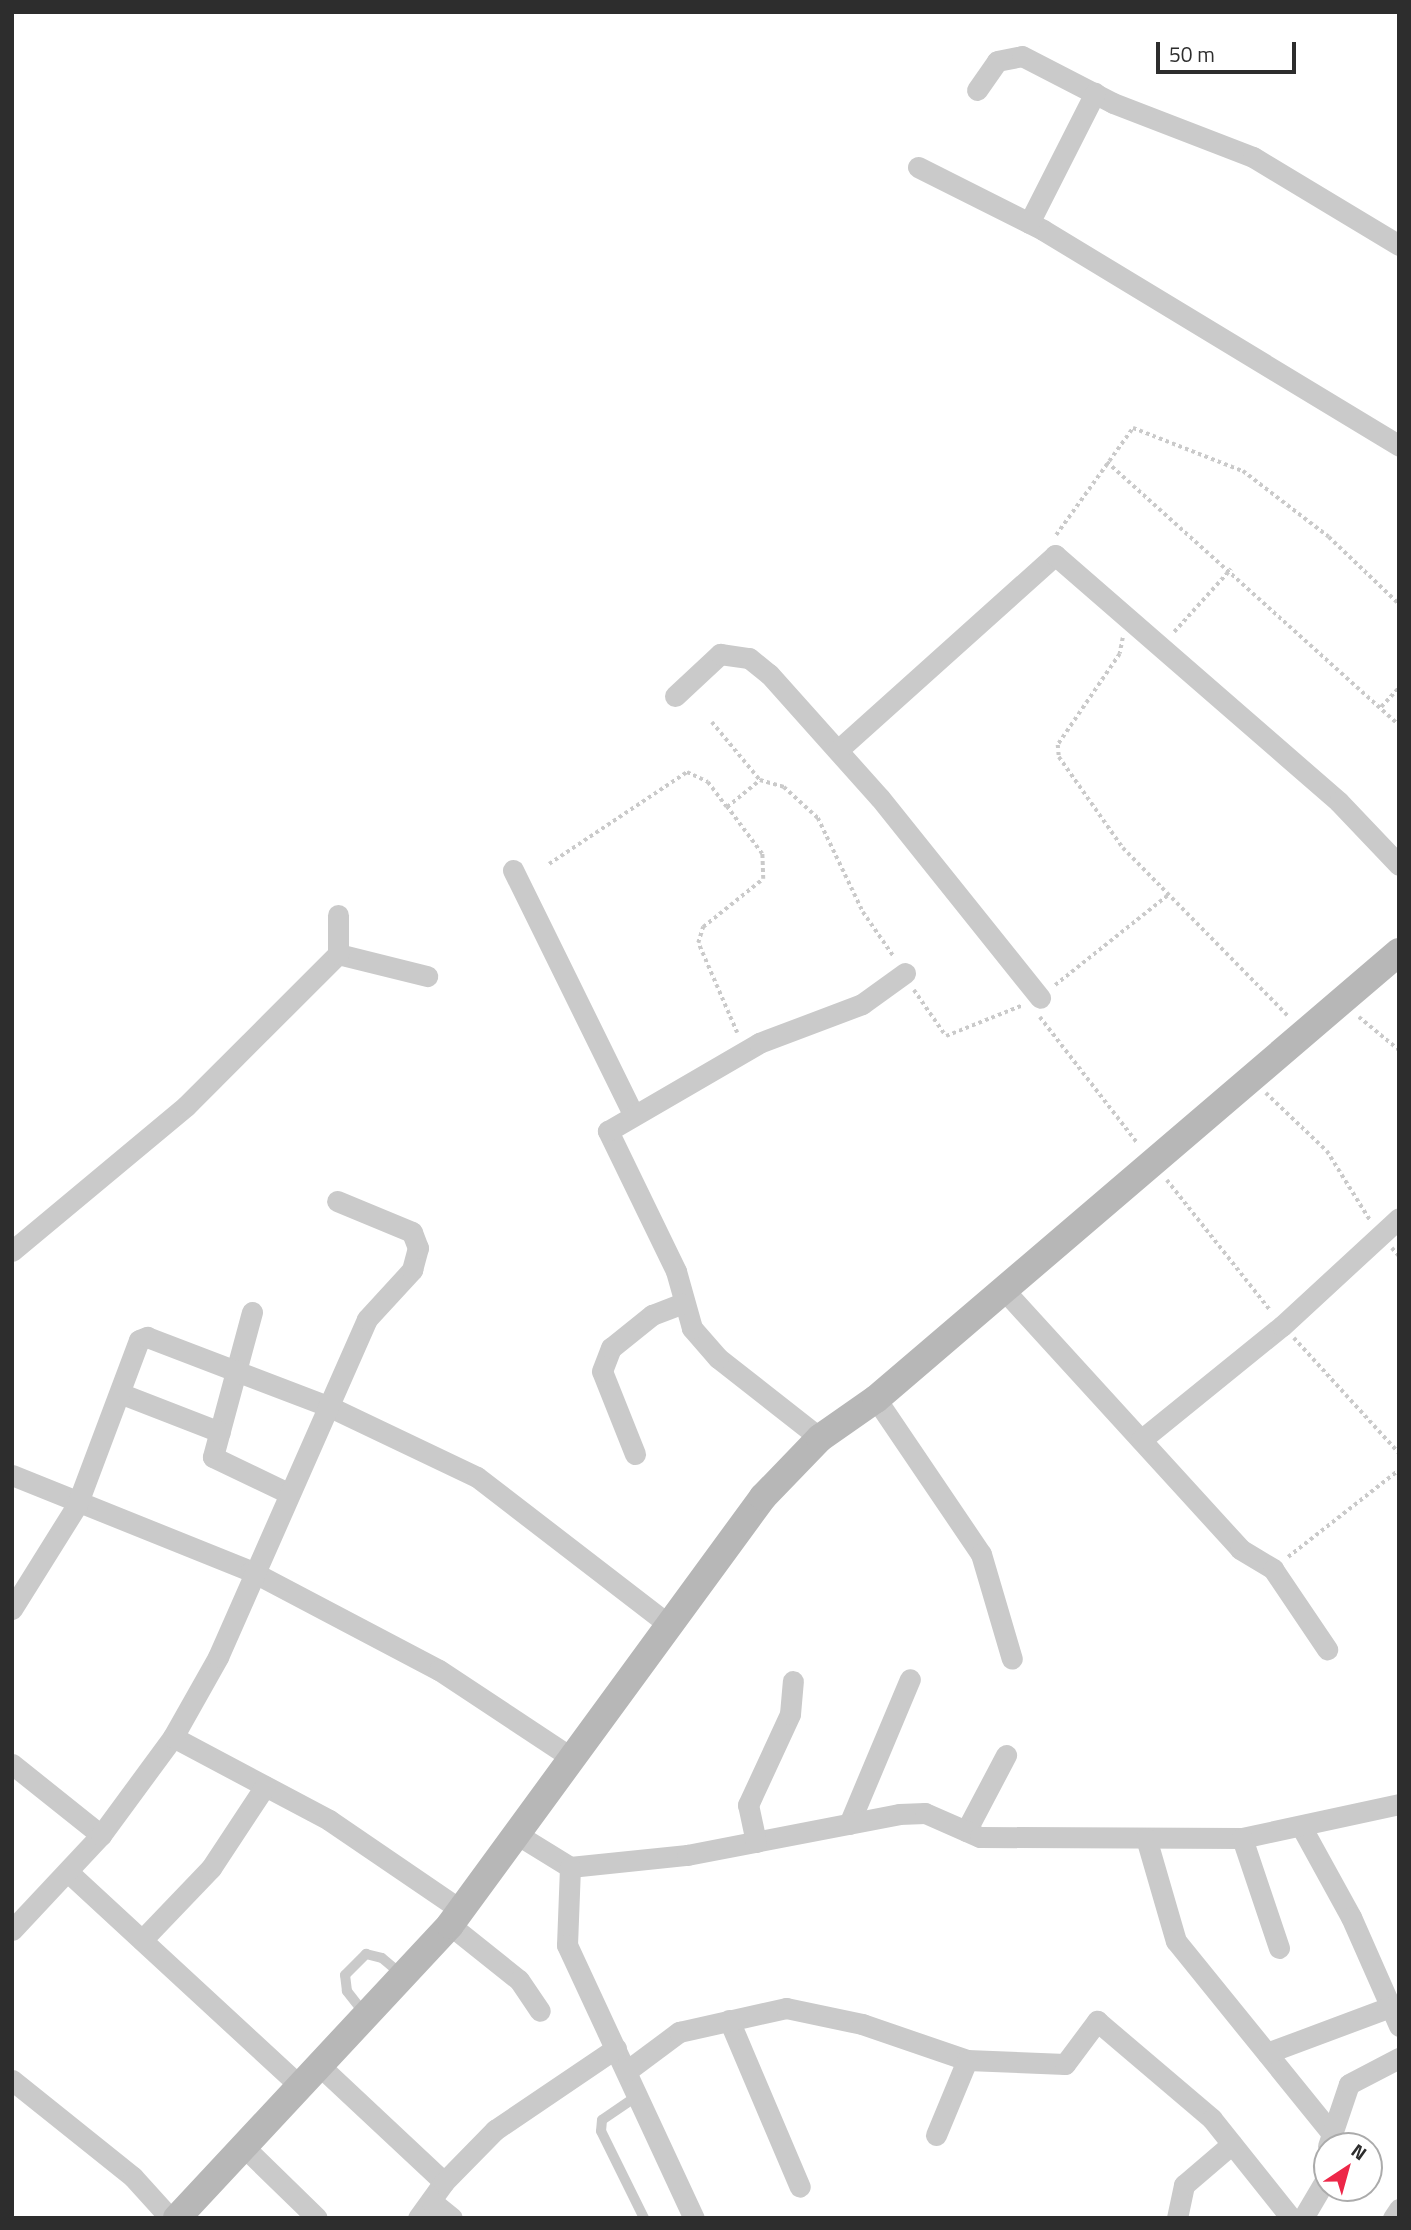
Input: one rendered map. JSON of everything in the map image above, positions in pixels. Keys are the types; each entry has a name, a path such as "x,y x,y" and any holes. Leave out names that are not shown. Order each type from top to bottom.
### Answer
{"main road":[{"path":"177,2218 322,2068 455,1917 518,1835 668,1624 763,1497 820,1438 876,1399 1302,1031 1399,953"}],"street":[{"path":"977,90 1009,54 1095,93 1253,157 1399,245"},
{"path":"1029,223 1095,93"},
{"path":"918,167 1029,223 1399,446"},
{"path":"838,750 1055,555 1163,643 1339,802 1399,865"},
{"path":"675,696 720,654 737,653 769,674 838,750 1035,1000"},
{"path":"513,870 633,1114"},
{"path":"12,1251 186,1106 338,954 338,915"},
{"path":"338,954 427,976"},
{"path":"820,1438 718,1358 681,1304 676,1271 610,1139 613,1125 745,1051 862,1004 905,973"},
{"path":"12,1930 101,1835 173,1737 218,1657 251,1571 367,1319 412,1270 418,1248 412,1232 337,1201"},
{"path":"1141,1440 1282,1326 1399,1218"},
{"path":"1003,1289 1240,1549 1273,1569 1327,1649"},
{"path":"635,1454 602,1370 611,1348 652,1315 681,1304"},
{"path":"252,1312 220,1432 217,1462 288,1493"},
{"path":"12,1609 77,1505 142,1337 328,1406 477,1477 668,1624"},
{"path":"122,1394 220,1432"},
{"path":"876,1399 981,1554 1012,1659"},
{"path":"12,1475 77,1505 251,1571 439,1670 572,1758"},
{"path":"849,1824 910,1679"},
{"path":"756,1842 749,1797 769,1768 790,1714 793,1681"},
{"path":"173,1737 329,1820 455,1917 519,1980 540,2011"},
{"path":"966,1831 1006,1755"},
{"path":"12,1764 101,1835"},
{"path":"142,1940 211,1868 265,1786"},
{"path":"518,1835 570,1867 756,1842 925,1813 980,1837 1242,1838 1302,1828 1399,1804"},
{"path":"1267,2053 1395,2017 1302,1828"},
{"path":"1146,1838 1176,1941 1267,2053 1324,2132"},
{"path":"1242,1838 1279,1948"},
{"path":"570,1867 567,1945 640,2094 692,2217"},
{"path":"68,1872 302,2088"},
{"path":"628,2070 679,2032 786,2008 862,2024 967,2060 1065,2064 1097,2021 1212,2119 1291,2218"},
{"path":"729,2020 800,2187"},
{"path":"452,2218 424,2209 444,2182 495,2130 616,2048"},
{"path":"1330,2132 1349,2084 1399,2058"},
{"path":"936,2135 967,2060"},
{"path":"322,2068 444,2182"},
{"path":"12,2080 133,2177 170,2218"},
{"path":"1177,2218 1184,2185 1232,2144"},
{"path":"246,2148 317,2218"},
{"path":"1303,2218 1313,2201"},
{"path":"1393,2218 1399,2208"}],"lane":[{"path":"368,2018 347,1991 345,1975 366,1954 382,1958 404,1977"},
{"path":"640,2094 602,2120 601,2131 644,2218"}],"path":[{"path":"1052,540 1133,428 1243,471 1329,537 1399,604"},
{"path":"1107,462 1231,569 1399,725"},
{"path":"1163,643 1231,569"},
{"path":"1128,616 1119,654 1058,745 1059,757 1123,848 1302,1031"},
{"path":"1381,707 1399,688"},
{"path":"712,722 760,780 784,788 818,818 863,912 946,1036 1035,1000 1122,925 1168,895"},
{"path":"549,864 687,772 708,782 767,868 754,891 703,927 698,943 745,1051"},
{"path":"727,807 760,780"},
{"path":"1035,1000 1151,1161"},
{"path":"1339,1000 1399,1050"},
{"path":"1249,1077 1328,1152 1380,1235 1399,1256"},
{"path":"1273,1569 1399,1469"}]}
